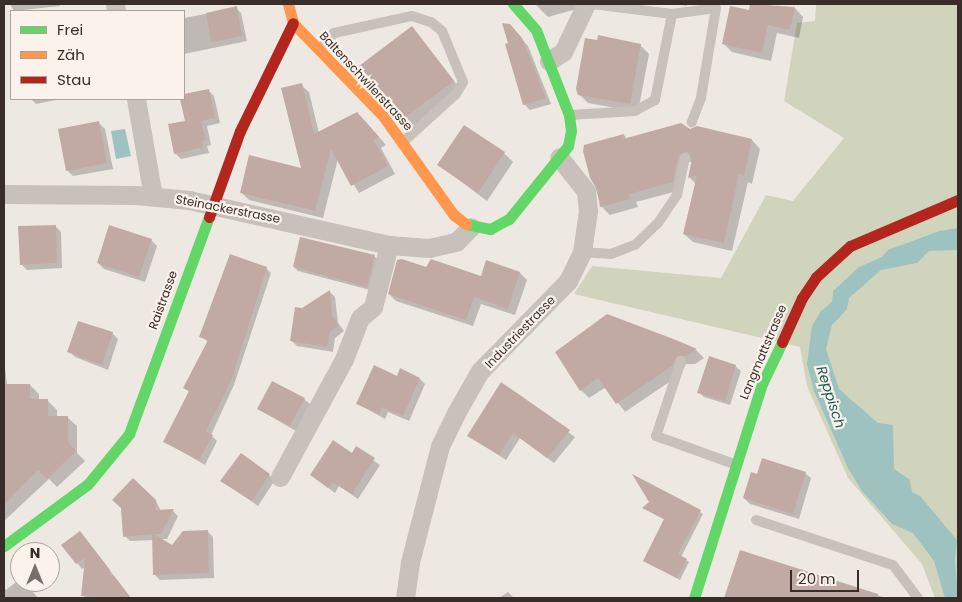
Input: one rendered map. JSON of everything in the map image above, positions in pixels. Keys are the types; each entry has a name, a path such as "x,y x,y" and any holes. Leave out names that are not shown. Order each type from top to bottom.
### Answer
{"street":[{"name":"Baltenschwilerstrasse","path":"288,4 293,23 404,141 454,215 471,227"},
{"path":"471,227 490,229 509,219 568,146 569,115 549,61 536,30 513,4"},
{"path":"549,61 563,52 586,4"},
{"name":"Raistrasse","path":"4,546 88,484 129,434 240,130 293,23"},
{"path":"136,100 153,196"},
{"name":"Industriestrasse","path":"405,598 410,562 440,446 456,413 480,371 568,281 582,252 588,212 586,191 559,157"},
{"name":"Steinackerstrasse","path":"4,194 153,196 214,205 390,245 429,248 456,242 471,227"},
{"name":"Langmattstrasse","path":"694,598 734,464 762,384 785,332 816,277 850,246 958,200"},
{"path":"280,476 344,359 360,318 373,307 390,245"}],"lane":[{"path":"592,4 672,14 716,8 701,98 692,122"},
{"path":"569,115 635,111 655,100 672,14"},
{"path":"319,50 334,33 412,16 430,22 442,31 463,82 456,94 404,141"},
{"path":"582,252 611,254 635,245 658,223 677,195 685,158"},
{"path":"681,361 656,436 734,464"},
{"path":"756,520 893,565 918,598"}],"green space":[{"path":"816,4 958,4 958,598 935,598 922,564 848,478 807,386 800,347 574,294 592,266 721,278 766,195 793,201 844,138 784,101 797,23 815,21"}],"water":[{"path":"125,129 131,156 116,159 111,131"},
{"name":"Reppisch","path":"958,228 958,250 929,251 917,263 881,270 849,298 847,309 832,325 826,349 839,389 878,423 893,425 894,469 910,480 912,492 920,496 957,540 955,561 958,598 945,598 934,561 913,533 892,524 862,491 848,468 814,391 807,364 812,326 821,311 832,302 833,291 859,267 882,257 888,250 939,231"}],"building":[{"path":"750,4 795,7 790,30 768,25 762,53 722,44 730,6 749,10"},
{"path":"237,6 242,36 211,42 206,13"},
{"path":"502,23 510,24 522,38 546,98 523,105 505,44 508,43"},
{"path":"412,26 454,81 404,118 359,66"},
{"path":"598,35 641,44 630,104 578,95 576,89 585,38 597,40"},
{"path":"302,83 314,134 357,112 379,137 374,140 388,166 351,186 331,149 315,211 240,193 249,155 301,168 281,88"},
{"path":"209,89 215,118 201,121 206,140 202,141 203,147 174,154 168,124 185,121 180,100 185,100 185,94"},
{"path":"99,121 107,163 66,171 58,129"},
{"path":"681,123 690,129 697,126 752,139 744,176 739,174 724,243 683,234 697,175 688,178 692,159 687,151 678,156 673,182 629,194 630,199 600,207 597,189 590,178 583,151 584,145 624,134 623,139"},
{"path":"464,125 505,152 478,193 437,165"},
{"path":"56,225 57,263 20,265 18,226"},
{"path":"109,225 152,239 139,277 97,263"},
{"path":"300,237 375,255 367,287 293,267"},
{"path":"230,254 267,267 231,381 206,431 213,435 199,460 163,442 189,391 183,388 208,340 199,337"},
{"path":"402,259 426,267 431,259 481,276 486,260 520,272 508,309 474,297 466,320 388,294 397,260"},
{"path":"330,290 332,316 339,325 330,332 327,347 290,341 295,307 302,308"},
{"path":"607,314 697,349 686,356 677,356 672,366 616,404 598,378 580,391 555,352"},
{"path":"78,321 113,332 102,365 67,352"},
{"path":"709,356 736,365 725,401 697,393"},
{"path":"374,365 397,376 400,368 420,378 403,416 382,407 379,414 356,404"},
{"path":"272,381 305,398 290,426 257,409"},
{"path":"501,382 570,430 547,458 513,433 499,455 467,436"},
{"path":"4,384 30,384 30,399 48,399 48,416 68,416 68,442 76,451 47,479 38,470 4,505"},
{"path":"333,440 352,453 356,446 375,458 352,494 332,482 328,488 310,475"},
{"path":"241,453 270,474 252,501 220,481"},
{"path":"762,458 806,472 793,514 743,498 751,472 757,474"},
{"path":"632,474 701,510 678,554 687,559 677,578 643,561 664,519 642,508 649,502"},
{"path":"133,478 156,500 156,510 174,509 161,534 154,534 172,545 183,531 208,530 209,573 153,575 152,534 123,537 121,508 112,500"},
{"path":"80,531 110,570 110,575 114,576 131,598 81,596 85,558 76,564 61,545"},
{"path":"740,550 878,594 878,598 724,598"}],"traffic: fast":[{"path":"466,224 490,229 509,219 568,146 571,131 569,115 536,30 513,4"},
{"path":"4,546 88,484 129,434 209,217"},
{"path":"694,598 762,384 782,342"}],"traffic: slow":[{"path":"288,4 293,23 383,116 454,215 466,224"}],"traffic: jam":[{"path":"209,217 240,131 293,23"},
{"path":"782,342 802,298 816,277 850,246 958,200"}]}
